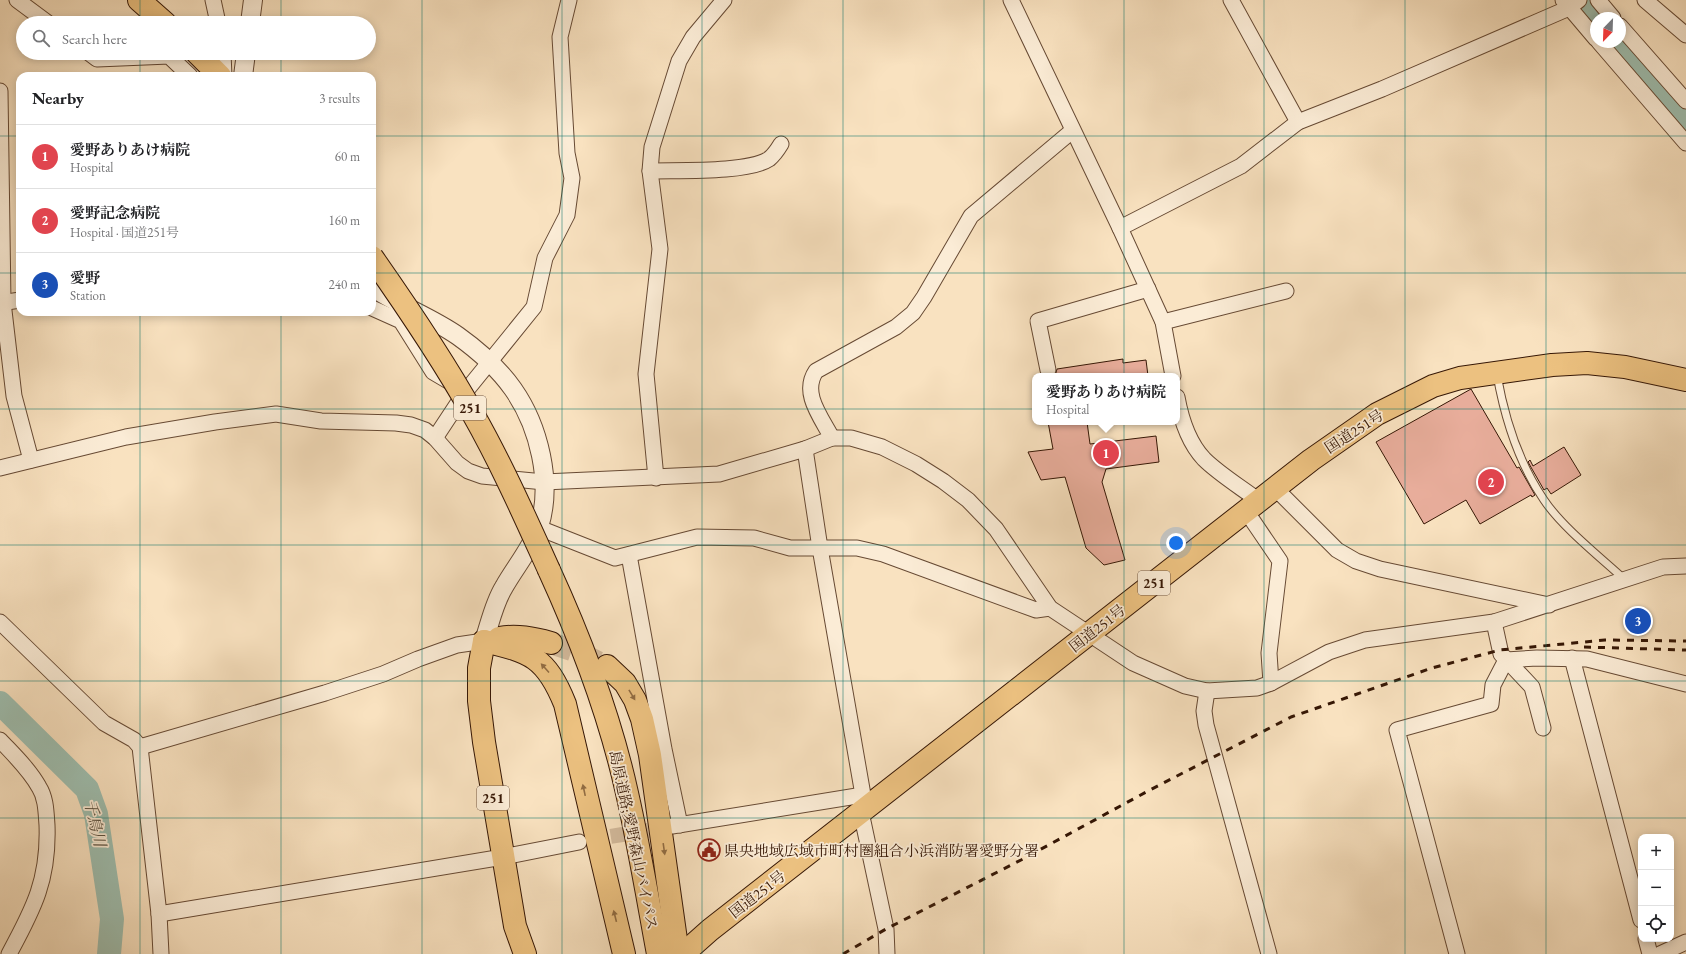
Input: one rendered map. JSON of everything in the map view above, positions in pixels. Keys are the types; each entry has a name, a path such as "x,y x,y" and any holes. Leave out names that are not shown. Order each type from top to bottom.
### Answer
{"highway":[{"path":"139,0 157,16"},
{"path":"204,60 216,72"},
{"name":"251","path":"376,263 423,330 472,412 515,495 577,630 595,677"},
{"name":"国道251号","path":"679,949 716,926 864,804 1088,635 1346,434 1383,411 1433,386 1460,378 1552,365 1587,364 1625,367 1686,380"},
{"path":"484,641 510,636 530,637 551,643"},
{"path":"484,641 517,648 531,655 545,666 556,683 568,717 624,954"},
{"name":"251","path":"484,641 479,668 479,701 484,742 515,926 525,954"},
{"path":"595,677 625,683 636,700 642,718 650,755 679,949"},
{"name":"島原道路;愛野森山バイパス","path":"595,677 627,792 654,951"}],"street":[{"path":"17,0 39,16"},
{"path":"213,0 216,16"},
{"path":"251,16 253,0"},
{"path":"435,438 466,391 534,307 545,258 567,215 572,178 567,153 560,37 569,0"},
{"path":"656,478 646,374 660,249 650,171 652,147 679,61 693,37 724,0"},
{"path":"1011,0 1148,289 1162,322 1172,373"},
{"path":"1231,0 1298,122"},
{"path":"1598,0 1608,12"},
{"path":"1645,0 1686,35"},
{"path":"1120,228 1241,166 1298,122 1382,89 1571,3 1590,30"},
{"path":"1626,33 1686,101"},
{"path":"1604,48 1686,143"},
{"path":"173,60 186,72"},
{"path":"223,60 224,72"},
{"path":"244,72 245,60"},
{"path":"0,91 2,303 14,396 31,460"},
{"path":"832,438 811,398 809,387 811,378 816,371 896,327 912,313 924,297 971,216 1072,131"},
{"path":"650,171 739,168 760,163 771,158 781,144"},
{"path":"140,748 325,693 382,674 457,644 484,641 503,589 538,528 544,504 544,482 538,448 528,418 513,389 490,362 458,336 386,297 376,289"},
{"path":"1048,370 1038,321 1148,289"},
{"path":"1162,322 1286,291"},
{"path":"2,303 16,301"},
{"path":"376,310 401,321 433,372 466,391"},
{"path":"1180,413 1190,438 1204,459 1260,500 1356,561 1380,569 1550,605"},
{"path":"0,468 126,437 215,422 276,414 321,421 396,423 411,425 425,430 435,438 457,463 468,471 482,476 544,482 719,474 805,449 832,438 851,438 882,447 943,481 968,500 996,529 1050,608 1088,635 1133,663 1185,686 1207,691 1258,688 1271,683 1329,652 1365,640 1494,622 1663,567 1686,566"},
{"path":"805,449 820,548 886,929 887,954"},
{"path":"1260,500 1280,561 1269,653 1271,683"},
{"path":"538,528 615,558 697,537 754,538 790,548 857,548 883,554 1036,610 1050,608"},
{"path":"629,554 676,825 864,804"},
{"path":"0,622 104,723 134,740 140,748 159,914 161,954"},
{"path":"1494,622 1501,654 1532,687 1543,728"},
{"path":"1572,658 1638,909"},
{"path":"1506,660 1587,659 1686,684"},
{"path":"1457,954 1397,730 1491,704 1494,686 1506,660"},
{"path":"1207,691 1204,711 1206,725 1218,763 1269,954"},
{"path":"0,740 24,766 40,787 46,806 48,850 39,892 30,915 9,954"},
{"path":"159,914 503,857 579,842"},
{"path":"1647,942 1650,954"},
{"path":"1660,954 1686,942"}],"lane":[{"path":"1496,372 1503,412 1513,442 1543,500 1557,516 1624,580"}],"building":[{"path":"1123,359 1123,363 1146,360 1148,373 1056,373 1057,369"},
{"path":"1471,389 1517,468 1519,467 1535,495 1532,497 1531,495 1480,524 1466,500 1424,524 1376,442"},
{"path":"1049,425 1087,425 1090,444 1156,436 1159,462 1106,469 1102,482 1125,560 1104,565 1086,548 1065,477 1041,480 1028,452 1053,449"},
{"path":"1564,447 1581,475 1551,494 1547,488 1544,490 1528,462 1530,460 1533,466"}],"waterway":[{"path":"1583,0 1594,12"},
{"path":"1625,48 1686,118"},
{"name":"千鳥川","path":"0,703 87,789 96,814 112,919 109,954"}],"tunnel":[{"path":"551,643 580,653 598,662"},
{"path":"588,840 669,827"}],"railway":[{"path":"843,954 886,929 1021,860 1148,791 1291,717 1432,668 1500,650 1605,640 1686,641"},
{"path":"1584,647 1686,650"}],"place":[{"name":"愛野ありあけ病院","path":"1106,453"},
{"name":"愛野記念病院","path":"1491,482"},
{"name":"愛野","path":"1638,621"},
{"name":"県央地域広域市町村圏組合小浜消防署愛野分署","path":"709,850"}]}
